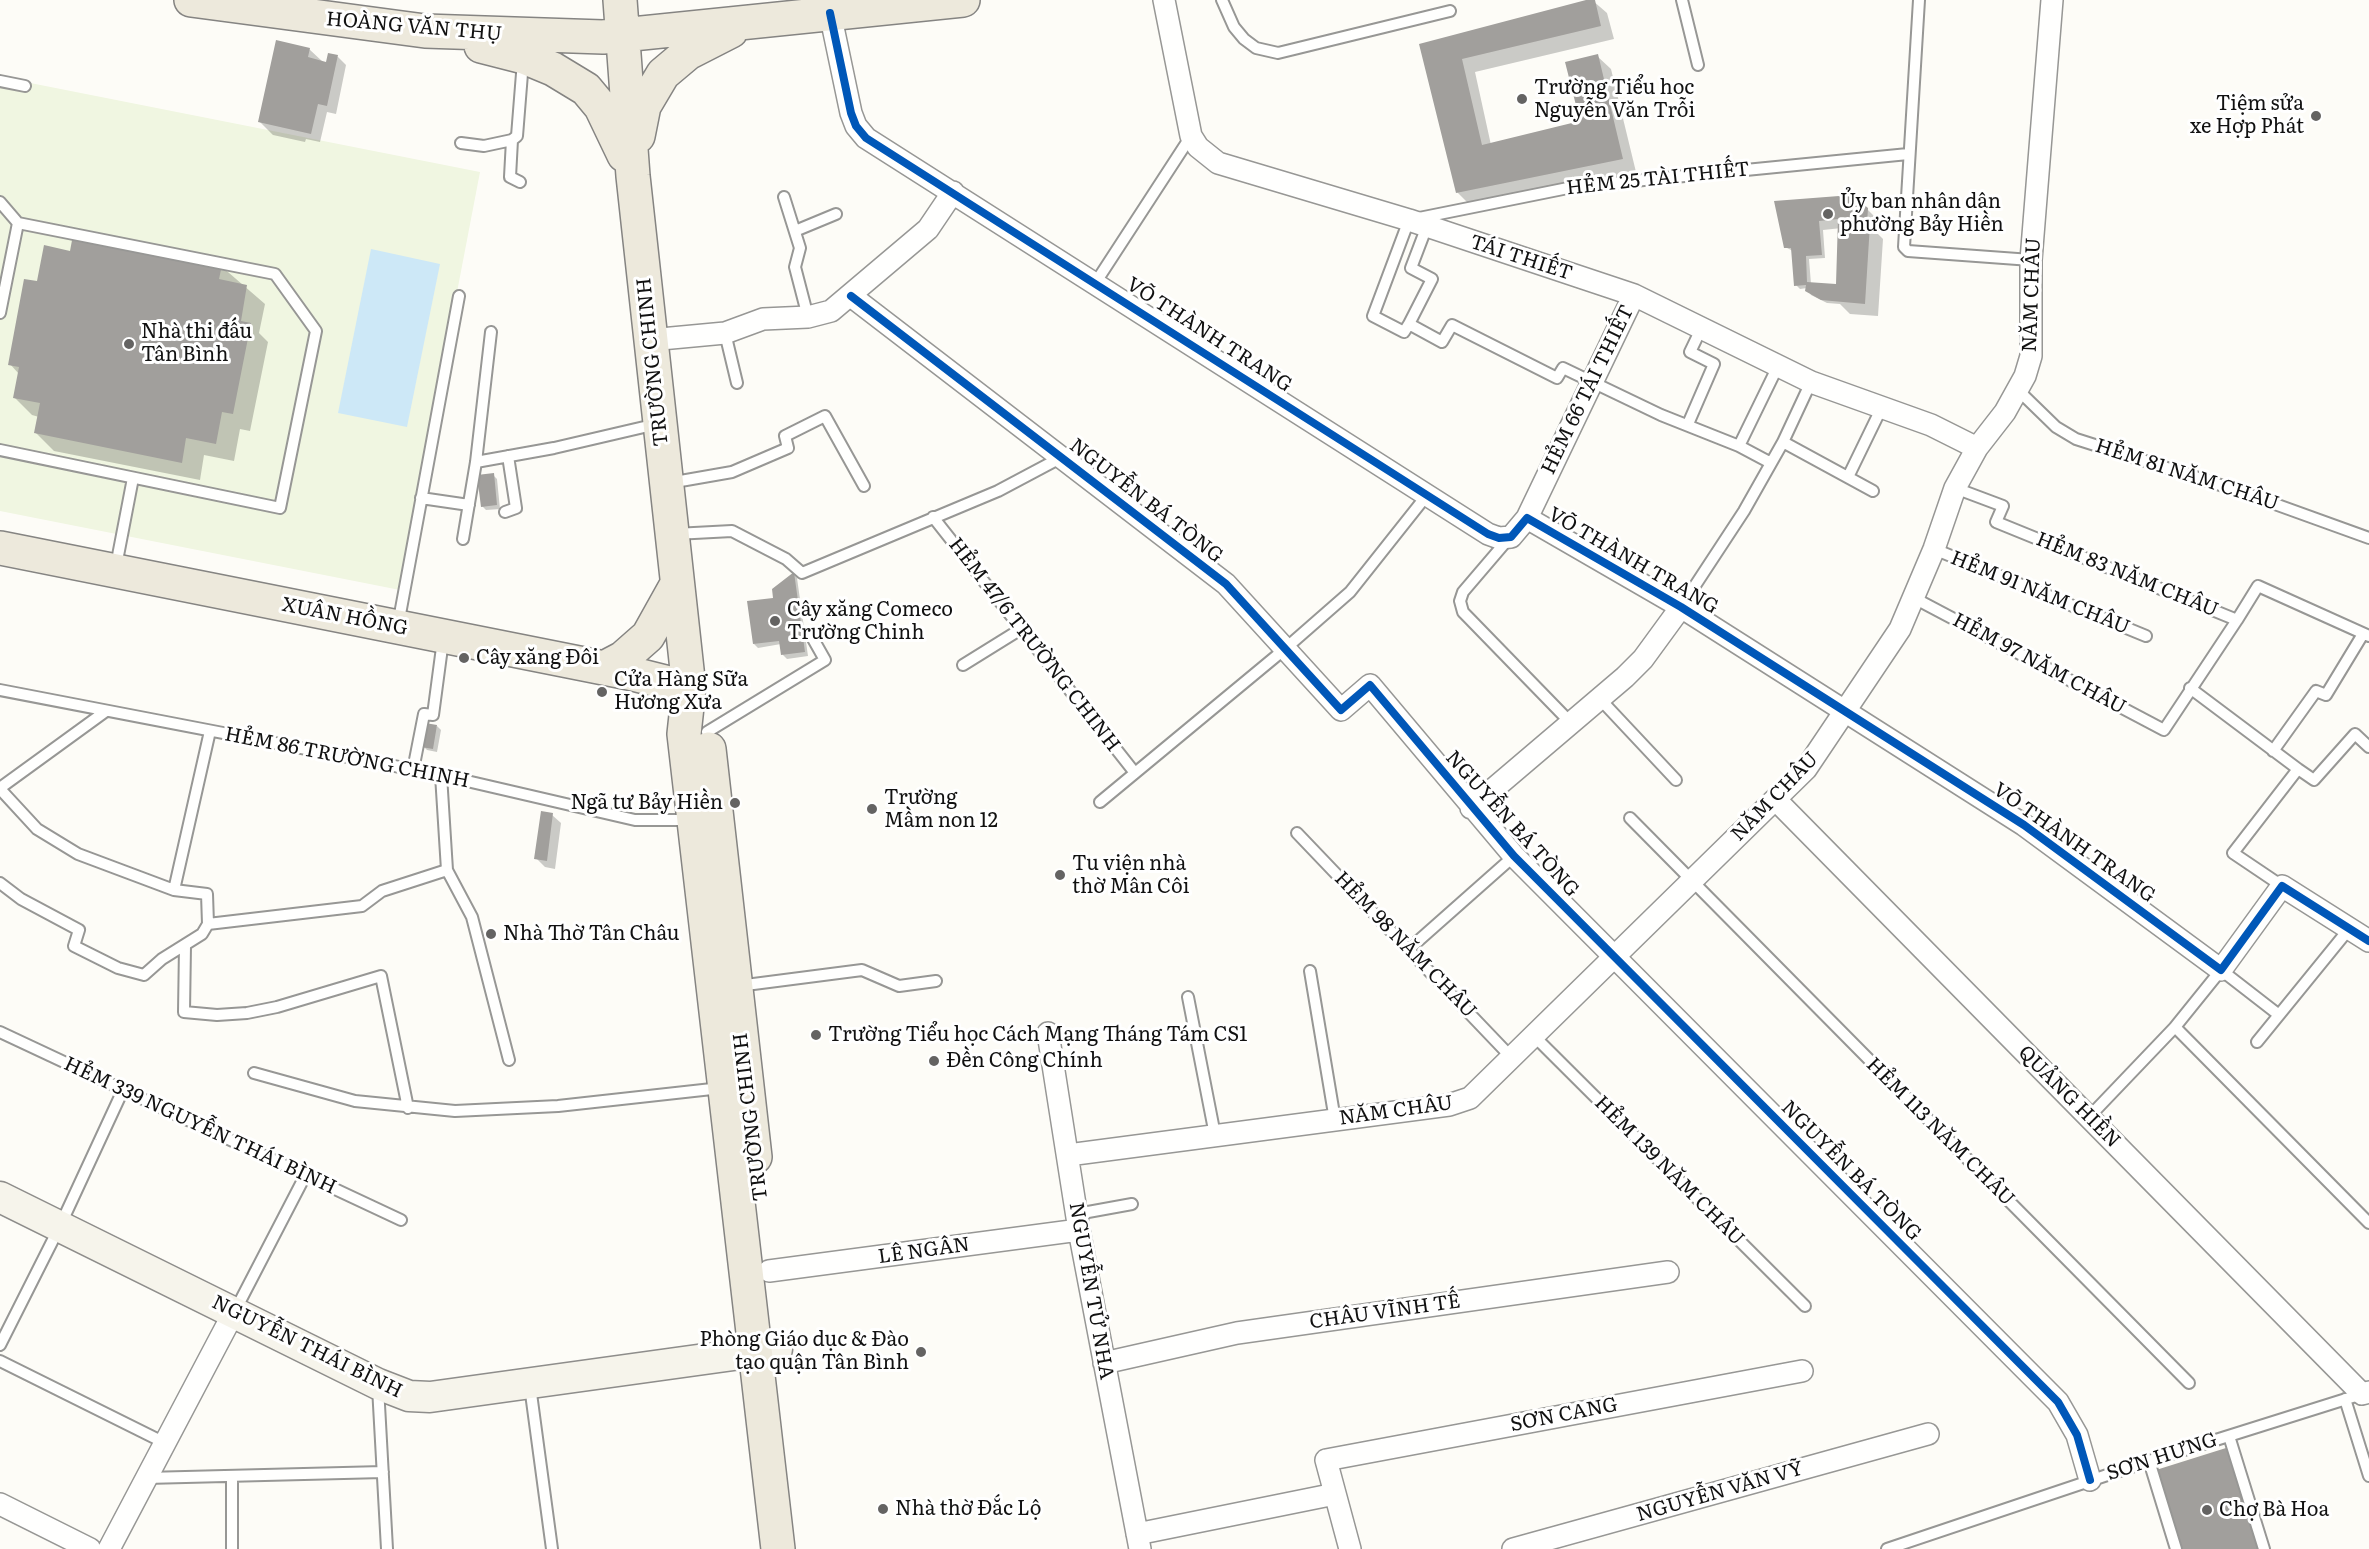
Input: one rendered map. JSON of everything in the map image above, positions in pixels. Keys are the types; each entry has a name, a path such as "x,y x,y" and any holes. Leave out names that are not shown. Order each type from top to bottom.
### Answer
{"main road":[{"name":"HOÀNG VĂN THỤ","path":"191,0 425,31 613,36 704,13 764,21"},
{"path":"599,0 613,36"},
{"path":"613,36 620,0"},
{"path":"633,176 644,106 663,74 675,62 707,42 731,31 764,21 963,0"},
{"path":"425,31 524,57 569,77 586,89 601,108 616,134 633,176"},
{"name":"TRƯỜNG CHINH","path":"613,36 633,176 689,688 684,734 693,819 724,987 769,1271 766,1351 778,1549"},
{"name":"XUÂN HỒNG","path":"0,548 604,668 689,688"},
{"path":"604,668 623,658 648,636 677,584"},
{"name":"TRƯỜNG CHINH","path":"689,688 707,732 724,987 724,1087 800,1549"}],"street":[{"path":"1164,0 1191,136"},
{"name":"NĂM CHÂU","path":"1068,1155 1460,1103 1470,1098 1806,769 1900,629 1934,549 1955,488 1977,448 2019,391 2031,356 2031,260 2052,0"},
{"name":"VÕ THÀNH TRANG","path":"830,13 851,113 856,126 879,148 1096,282 1488,534 1499,538 1510,537 1527,518 1681,607 2024,825 2221,970"},
{"name":"TÁI THIẾT","path":"1191,136 1198,147 1218,163 1418,224 1634,295 1811,382 1931,425 1977,448"},
{"path":"650,340 724,333 763,319 808,316 831,311 928,229 952,192"},
{"name":"HẺM 66 TÁI THIẾT","path":"1527,518 1634,295"},
{"name":"NGUYỄN BÁ TÒNG","path":"851,296 1226,584 1341,710 1370,685 1471,808 1514,856 2058,1402 2077,1435 2090,1480"},
{"path":"1471,808 1600,699 1643,659 1681,607"},
{"name":"QUẢNG HIỀN","path":"1776,800 2359,1395"},
{"path":"2221,970 2282,886 2369,941"},
{"name":"NGUYỄN TỬ NHA","path":"1048,1032 1078,1222 1138,1542"},
{"name":"NGUYỄN THÁI BÌNH","path":"0,1197 398,1393 420,1397 766,1351"},
{"name":"LÊ NGÂN","path":"769,1271 1078,1222"},
{"name":"CHÂU VĨNH TẾ","path":"1104,1363 1237,1333 1668,1272"},
{"path":"109,1549 234,1312"},
{"name":"SƠN CANG","path":"1335,1494 1326,1460 1802,1371"},
{"name":"NGUYỄN VĂN VỸ","path":"1513,1549 1928,1434"},
{"path":"1138,1542 1335,1494 1350,1549"},
{"path":"0,1504 90,1549"}],"lane":[{"path":"1222,0 1234,27 1244,39 1256,48 1278,53 1450,11"},
{"path":"1682,0 1698,65"},
{"path":"1919,0 1903,242 1908,250 2031,260"},
{"path":"461,143 484,146 512,140 517,136 524,57"},
{"path":"0,81 25,86"},
{"path":"1096,282 1191,136"},
{"path":"512,140 510,177 520,182"},
{"name":"HẺM 25 TÀI THIẾT","path":"1418,224 1573,187 1908,154"},
{"path":"784,197 800,248 795,267 808,316"},
{"path":"0,202 18,223 275,274 316,331 280,508 0,450"},
{"path":"795,231 836,214"},
{"path":"0,313 18,223"},
{"path":"1418,224 1412,267 1432,279 1404,332 1372,316 1418,224"},
{"path":"397,628 459,296"},
{"path":"1409,324 1442,342 1452,325 1557,378 1563,368 1661,415 1739,446 1771,463"},
{"path":"1688,424 1714,364 1690,352 1702,327"},
{"path":"463,538 476,462 490,332"},
{"path":"724,333 737,383"},
{"path":"1739,446 1779,366"},
{"path":"1681,607 1744,511 1783,442 1811,382"},
{"name":"HẺM 81 NĂM CHÂU","path":"2019,391 2056,427 2076,439 2236,490 2369,538"},
{"path":"1848,477 1882,407"},
{"path":"666,483 732,472 788,448 785,436 825,416 864,486"},
{"path":"476,462 660,423"},
{"path":"1783,442 1873,490"},
{"path":"505,512 516,508 508,456"},
{"path":"672,534 732,531 786,559 802,573 998,491 1062,457"},
{"path":"115,571 133,478"},
{"name":"HẺM 83 NĂM CHÂU","path":"1955,488 2003,506 1996,522 2237,620 2258,586 2366,635"},
{"path":"1100,802 1350,592 1427,495"},
{"path":"421,498 469,505"},
{"name":"HẺM 47/6 TRƯỜNG CHINH","path":"933,517 1135,773"},
{"path":"1510,537 1463,592 1460,601 1463,612 1570,722"},
{"name":"HẺM 91 NĂM CHÂU","path":"1934,549 2146,636"},
{"name":"HẺM 97 NĂM CHÂU","path":"1914,598 2164,730 2190,688"},
{"path":"2237,620 2190,688 2313,780 2355,734 2369,747"},
{"path":"963,665 1021,629"},
{"path":"2273,751 2316,691 2326,695 2366,635"},
{"path":"413,770 424,714 433,715 443,637"},
{"path":"707,732 825,660 812,637"},
{"name":"HẺM 86 TRƯỜNG CHINH","path":"0,690 441,775 635,820 655,822 693,819"},
{"path":"1600,699 1676,780"},
{"path":"0,883 21,899 79,930 74,946 118,968 144,975 162,959 202,934 208,924 207,894 174,890 107,866 59,844 37,829 0,789 106,711"},
{"path":"174,890 210,731"},
{"path":"2282,886 2233,853 2298,769"},
{"path":"441,775 447,870 472,917 509,1059"},
{"name":"HẺM 113 NĂM CHÂU","path":"1630,818 2189,1383"},
{"name":"HẺM 98 NĂM CHÂU","path":"1297,833 1512,1058"},
{"path":"1409,949 1514,856"},
{"path":"208,924 362,906 382,891 447,870"},
{"path":"2257,1041 2349,928"},
{"path":"185,946 184,1011 217,1015 257,1011 381,976 408,1108"},
{"path":"724,987 862,970 899,986 936,981"},
{"path":"2089,1117 2175,1027 2221,970 2279,1015"},
{"path":"1311,971 1335,1120"},
{"path":"1188,997 1215,1135"},
{"path":"2175,1027 2369,1223"},
{"name":"HẺM 339 NGUYỄN THÁI BÌNH","path":"0,1032 401,1220"},
{"name":"HẺM 139 NĂM CHÂU","path":"1534,1036 1805,1306"},
{"path":"254,1073 355,1101 408,1108 465,1110 558,1107 724,1087"},
{"path":"0,1345 60,1226 123,1090"},
{"path":"234,1312 305,1176"},
{"path":"1078,1222 1132,1204"},
{"path":"0,1360 165,1443"},
{"path":"529,1383 552,1549"},
{"path":"378,1384 387,1549"},
{"name":"SƠN HƯNG","path":"1887,1549 2090,1480 2359,1395"},
{"name":"QUẢNG HIỀN","path":"2359,1395 2369,1476"},
{"path":"2229,1436 2264,1549"},
{"path":"2149,1461 2176,1549"},
{"path":"146,1478 383,1472"},
{"path":"232,1476 232,1549"}],"green space":[{"path":"0,77 480,172 400,590 0,511"}],"water":[{"path":"371,249 440,264 407,427 338,413"}],"building":[{"path":"1586,0 1595,0 1601,26 1462,59 1482,145 1580,121 1565,62 1598,54 1623,159 1456,193 1419,44"},
{"path":"276,40 310,48 308,57 326,62 328,53 338,55 327,106 318,104 311,134 258,122"},
{"path":"1852,195 1868,208 1867,224 1870,224 1865,304 1821,300 1805,291 1806,285 1794,286 1791,248 1784,248 1774,201","holes":["1838,219 1836,284 1807,282 1806,256 1822,255 1819,221"]},
{"name":"Nhà thi đấu Tân Bình","path":"73,235 222,265 219,279 247,285 241,321 251,323 233,414 222,412 216,444 186,438 182,463 34,433 40,403 13,398 19,367 8,365 24,279 37,281 44,245 70,251"},
{"path":"494,473 497,505 481,507 477,475"},
{"name":"Cây xăng Comeco Trường Chinh","path":"794,572 805,652 781,655 779,641 753,644 747,601 773,598 772,589"},
{"path":"425,723 437,725 433,749 421,747"},
{"path":"541,811 553,813 547,861 534,859"},
{"name":"Chợ Bà Hoa","path":"2226,1448 2258,1549 2180,1549 2156,1470"}],"cycle path":[{"path":"830,13 851,113 856,126 866,138 1488,534 1499,538 1511,537 1527,518 1681,607 2024,825 2221,970 2282,886 2369,941"},
{"path":"851,296 1226,584 1341,710 1370,685 1514,856 2058,1402 2077,1435 2090,1480"}],"place":[{"name":"Trường Tiểu học Nguyễn Văn Trỗi","path":"1522,99"},
{"name":"Tiệm sửa xe Hợp Phát","path":"2316,116"},
{"name":"Ủy ban nhân dân phường Bảy Hiền","path":"1828,214"},
{"name":"Nhà thi đấu Tân Bình","path":"129,344"},
{"name":"Cây xăng Comeco Trường Chinh","path":"775,621"},
{"name":"Cây xăng Đôi","path":"464,658"},
{"name":"Cửa Hàng Sữa Hương Xưa","path":"602,692"},
{"name":"Ngã tư Bảy Hiền","path":"735,803"},
{"name":"Trường Mầm non 12","path":"872,809"},
{"name":"Tu viện nhà thờ Mân Côi","path":"1060,875"},
{"name":"Nhà Thờ Tân Châu","path":"491,934"},
{"name":"Trường Tiểu học Cách Mạng Tháng Tám CS1","path":"816,1035"},
{"name":"Đền Công Chính","path":"934,1061"},
{"name":"Phòng Giáo dục & Đào tạo quận Tân Bình","path":"921,1352"},
{"name":"Nhà thờ Đắc Lộ","path":"883,1509"},
{"name":"Chợ Bà Hoa","path":"2207,1510"}]}
